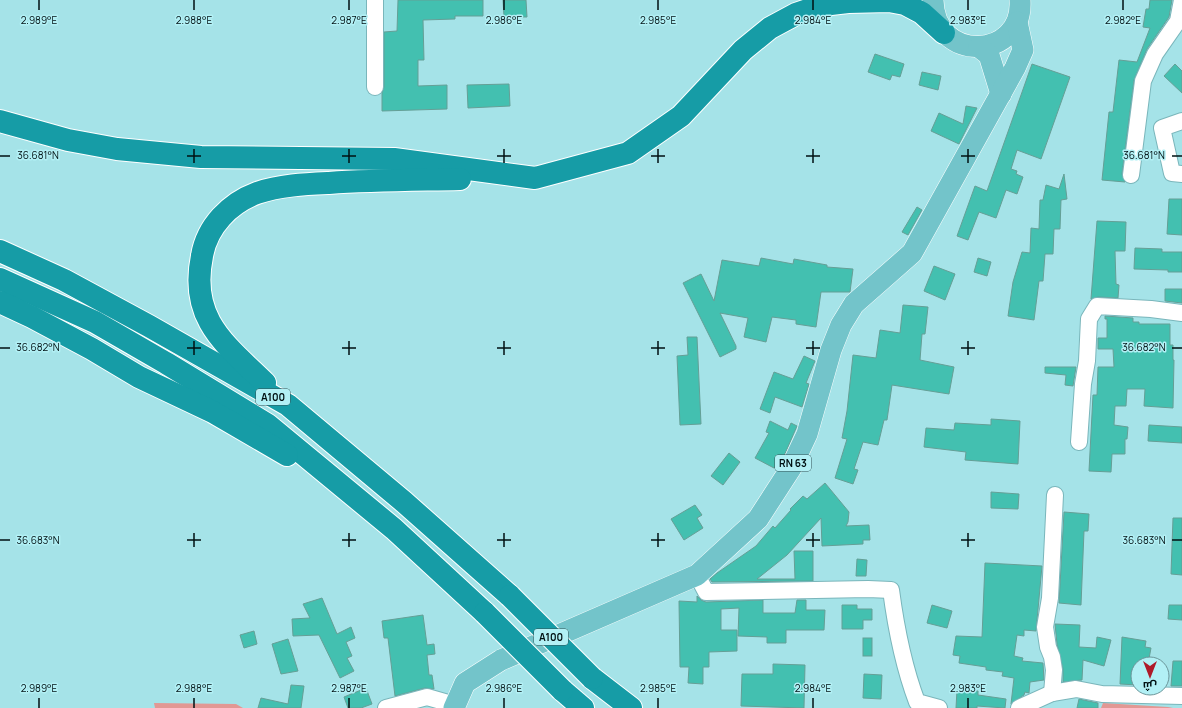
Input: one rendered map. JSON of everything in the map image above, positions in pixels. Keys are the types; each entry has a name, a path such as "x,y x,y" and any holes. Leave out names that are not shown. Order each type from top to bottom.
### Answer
{"highway":[{"path":"288,405 225,344 209,323 200,299 198,273 203,248 214,225 230,207 257,193 276,188 364,181 535,178 628,153 681,116 743,50 770,28 796,14 822,5 890,0 905,4 922,13 944,33"},
{"path":"0,121 68,140 117,149 201,157 394,160 535,178"},
{"name":"A100","path":"0,251 64,280 288,405 398,497 510,596 592,678 631,708"},
{"name":"A100","path":"0,279 95,322 268,425 394,529 485,613 562,690 583,708"},
{"path":"0,302 85,345 139,377 213,412 280,450 394,529"}],"main road":[{"path":"933,0 933,10 937,23 944,33 954,41 966,46 979,47 991,45 1002,40 1010,32 1017,22 1021,8 1020,0"},
{"path":"1001,94 1016,68 1023,50 1017,22"},
{"path":"979,47 988,55 1001,94"},
{"name":"RN 63","path":"454,706 465,683 500,660 697,574 758,519 791,468 807,434 831,350 841,325 854,304 912,253 1001,94"}],"street":[{"path":"375,0 375,87"},
{"path":"1131,175 1143,81 1155,54 1180,23 1182,0"},
{"path":"1182,121 1162,128 1172,173 1182,174"},
{"path":"1079,442 1083,384 1087,361 1088,319 1097,306 1151,309 1182,313"},
{"path":"1052,693 1054,670 1045,627 1050,598 1055,495"},
{"path":"697,574 706,592 868,589 891,590 897,634 908,677 918,702 939,708"},
{"path":"1019,708 1052,693 1076,689 1102,694 1182,696"},
{"path":"386,708 427,697 454,706"}],"shaded area":[{"path":"154,703 236,704 243,708 155,708"},
{"path":"1103,703 1168,707 1173,708 1101,708"}],"building":[{"path":"398,0 483,0 483,16 455,16 455,19 423,20 424,60 418,60 418,86 447,85 447,109 382,111 382,93 384,87 384,32 397,31"},
{"path":"503,0 526,0 527,17 504,17"},
{"path":"1150,0 1172,0 1169,17 1147,49 1134,80 1122,174 1125,182 1102,180 1109,112 1113,112 1119,60 1137,62 1150,28 1143,27 1146,9 1149,9"},
{"path":"875,54 904,64 900,77 892,75 890,80 868,72"},
{"path":"1032,64 1070,77 1041,159 1017,150 1011,169 1017,171 1016,174 1023,177 1017,194 1006,190 996,218 979,212 968,240 957,236 975,186 987,191"},
{"path":"1175,64 1182,71 1182,93 1164,76"},
{"path":"922,72 941,76 938,90 919,85"},
{"path":"509,84 510,106 468,108 467,85"},
{"path":"966,106 977,108 959,144 931,131 939,113 963,124"},
{"path":"1064,174 1067,199 1061,200 1060,229 1054,229 1053,254 1045,254 1043,281 1039,281 1034,320 1008,316 1013,282 1022,252 1030,253 1031,228 1039,229 1040,200 1043,200 1046,185 1059,189"},
{"path":"1169,199 1182,199 1182,235 1167,234"},
{"path":"917,207 922,210 908,235 902,232"},
{"path":"1097,221 1126,222 1125,251 1115,251 1116,284 1119,285 1118,298 1098,297 1091,299"},
{"path":"1135,248 1162,249 1162,252 1182,252 1182,272 1134,269"},
{"path":"761,258 793,264 794,259 827,265 827,267 853,269 850,292 821,292 816,327 796,324 796,320 772,317 766,342 744,337 748,318 720,313 736,346 736,349 720,357 683,283 701,274 714,301 722,260 759,266"},
{"path":"978,258 991,262 987,276 974,272"},
{"path":"934,266 955,274 945,300 924,291"},
{"path":"1165,289 1182,289 1182,303 1165,301"},
{"path":"903,305 928,307 925,334 922,334 920,360 954,367 949,394 892,385 887,420 884,420 878,445 863,442 854,469 858,470 853,484 835,478 847,439 842,438 847,411 853,355 876,358 880,330 900,333"},
{"path":"1105,316 1133,318 1133,322 1139,322 1139,324 1170,324 1170,345 1173,345 1174,360 1173,408 1144,406 1145,389 1127,389 1126,406 1115,406 1114,425 1128,427 1127,439 1125,439 1125,454 1112,454 1111,472 1089,471 1093,395 1097,395 1098,367 1114,367 1113,349 1098,349 1098,338 1107,338 1107,319 1105,319"},
{"path":"687,337 697,337 701,424 680,425 677,356 688,355"},
{"path":"804,356 815,361 806,383 809,384 802,407 775,397 770,413 760,409 774,372 793,379"},
{"path":"1045,367 1076,367 1073,386 1065,385 1066,375 1045,373"},
{"path":"991,419 1020,421 1018,464 965,460 966,452 924,447 926,428 954,430 955,423 991,425"},
{"path":"770,421 788,430 791,423 797,426 784,456 774,468 755,458 769,433 766,432"},
{"path":"1149,425 1182,427 1182,443 1148,441"},
{"path":"729,453 740,462 723,485 711,476"},
{"path":"825,483 849,512 846,526 869,525 870,540 863,540 863,544 822,546 821,518 787,555 757,579 795,579 794,551 813,551 813,581 712,582 710,579 717,573 756,546 773,526 775,528 791,510 790,509 803,496 807,499"},
{"path":"991,492 1019,494 1018,509 991,508"},
{"path":"695,505 702,515 697,518 703,528 684,540 671,519"},
{"path":"1064,512 1089,514 1088,531 1084,531 1081,605 1059,603"},
{"path":"1173,518 1182,518 1182,575 1171,574"},
{"path":"857,559 867,560 866,576 856,576"},
{"path":"985,563 1042,566 1036,631 1024,630 1024,636 1017,635 1014,656 1023,658 1022,661 1043,663 1044,680 1030,682 1029,693 1025,692 1024,695 1011,704 1014,678 1002,676 1003,672 986,670 986,667 959,663 960,656 953,655 956,636 982,637"},
{"path":"697,596 706,602 763,600 763,613 795,613 797,600 806,600 806,610 825,610 824,630 786,630 786,643 767,643 767,637 738,636 739,608 721,609 721,630 737,630 737,651 709,652 709,667 703,667 703,684 688,683 689,667 680,667 679,601 697,602"},
{"path":"322,598 337,634 351,627 355,638 346,642 352,656 347,658 354,671 340,678 319,635 293,636 292,619 310,618 303,604"},
{"path":"842,605 857,605 857,609 872,609 872,620 863,620 863,629 842,629"},
{"path":"932,605 952,611 947,628 927,623"},
{"path":"1169,605 1182,605 1182,620 1168,619"},
{"path":"423,615 427,645 434,644 435,654 427,655 429,675 432,675 434,689 425,688 395,696 388,638 384,638 382,621"},
{"path":"1055,624 1080,625 1079,647 1096,648 1097,637 1111,640 1104,666 1083,660 1082,680 1063,682 1063,669 1057,644"},
{"path":"254,631 257,644 244,648 240,635"},
{"path":"1122,637 1146,641 1145,647 1151,648 1150,656 1130,656 1130,685 1120,684"},
{"path":"863,638 872,638 872,656 863,656"},
{"path":"288,639 298,671 281,674 272,644"},
{"path":"1173,661 1182,661 1182,686 1171,686"},
{"path":"773,664 805,665 804,708 741,706 742,674 773,674"},
{"path":"864,674 882,675 881,699 863,698"},
{"path":"291,685 304,686 301,708 258,708 261,698 288,704"},
{"path":"366,688 372,704 361,708 348,708 344,697"},
{"path":"957,690 978,691 978,695 1006,699 1005,708 977,706 977,708 956,708"},
{"path":"1079,699 1098,703 1098,708 1077,708"}]}
